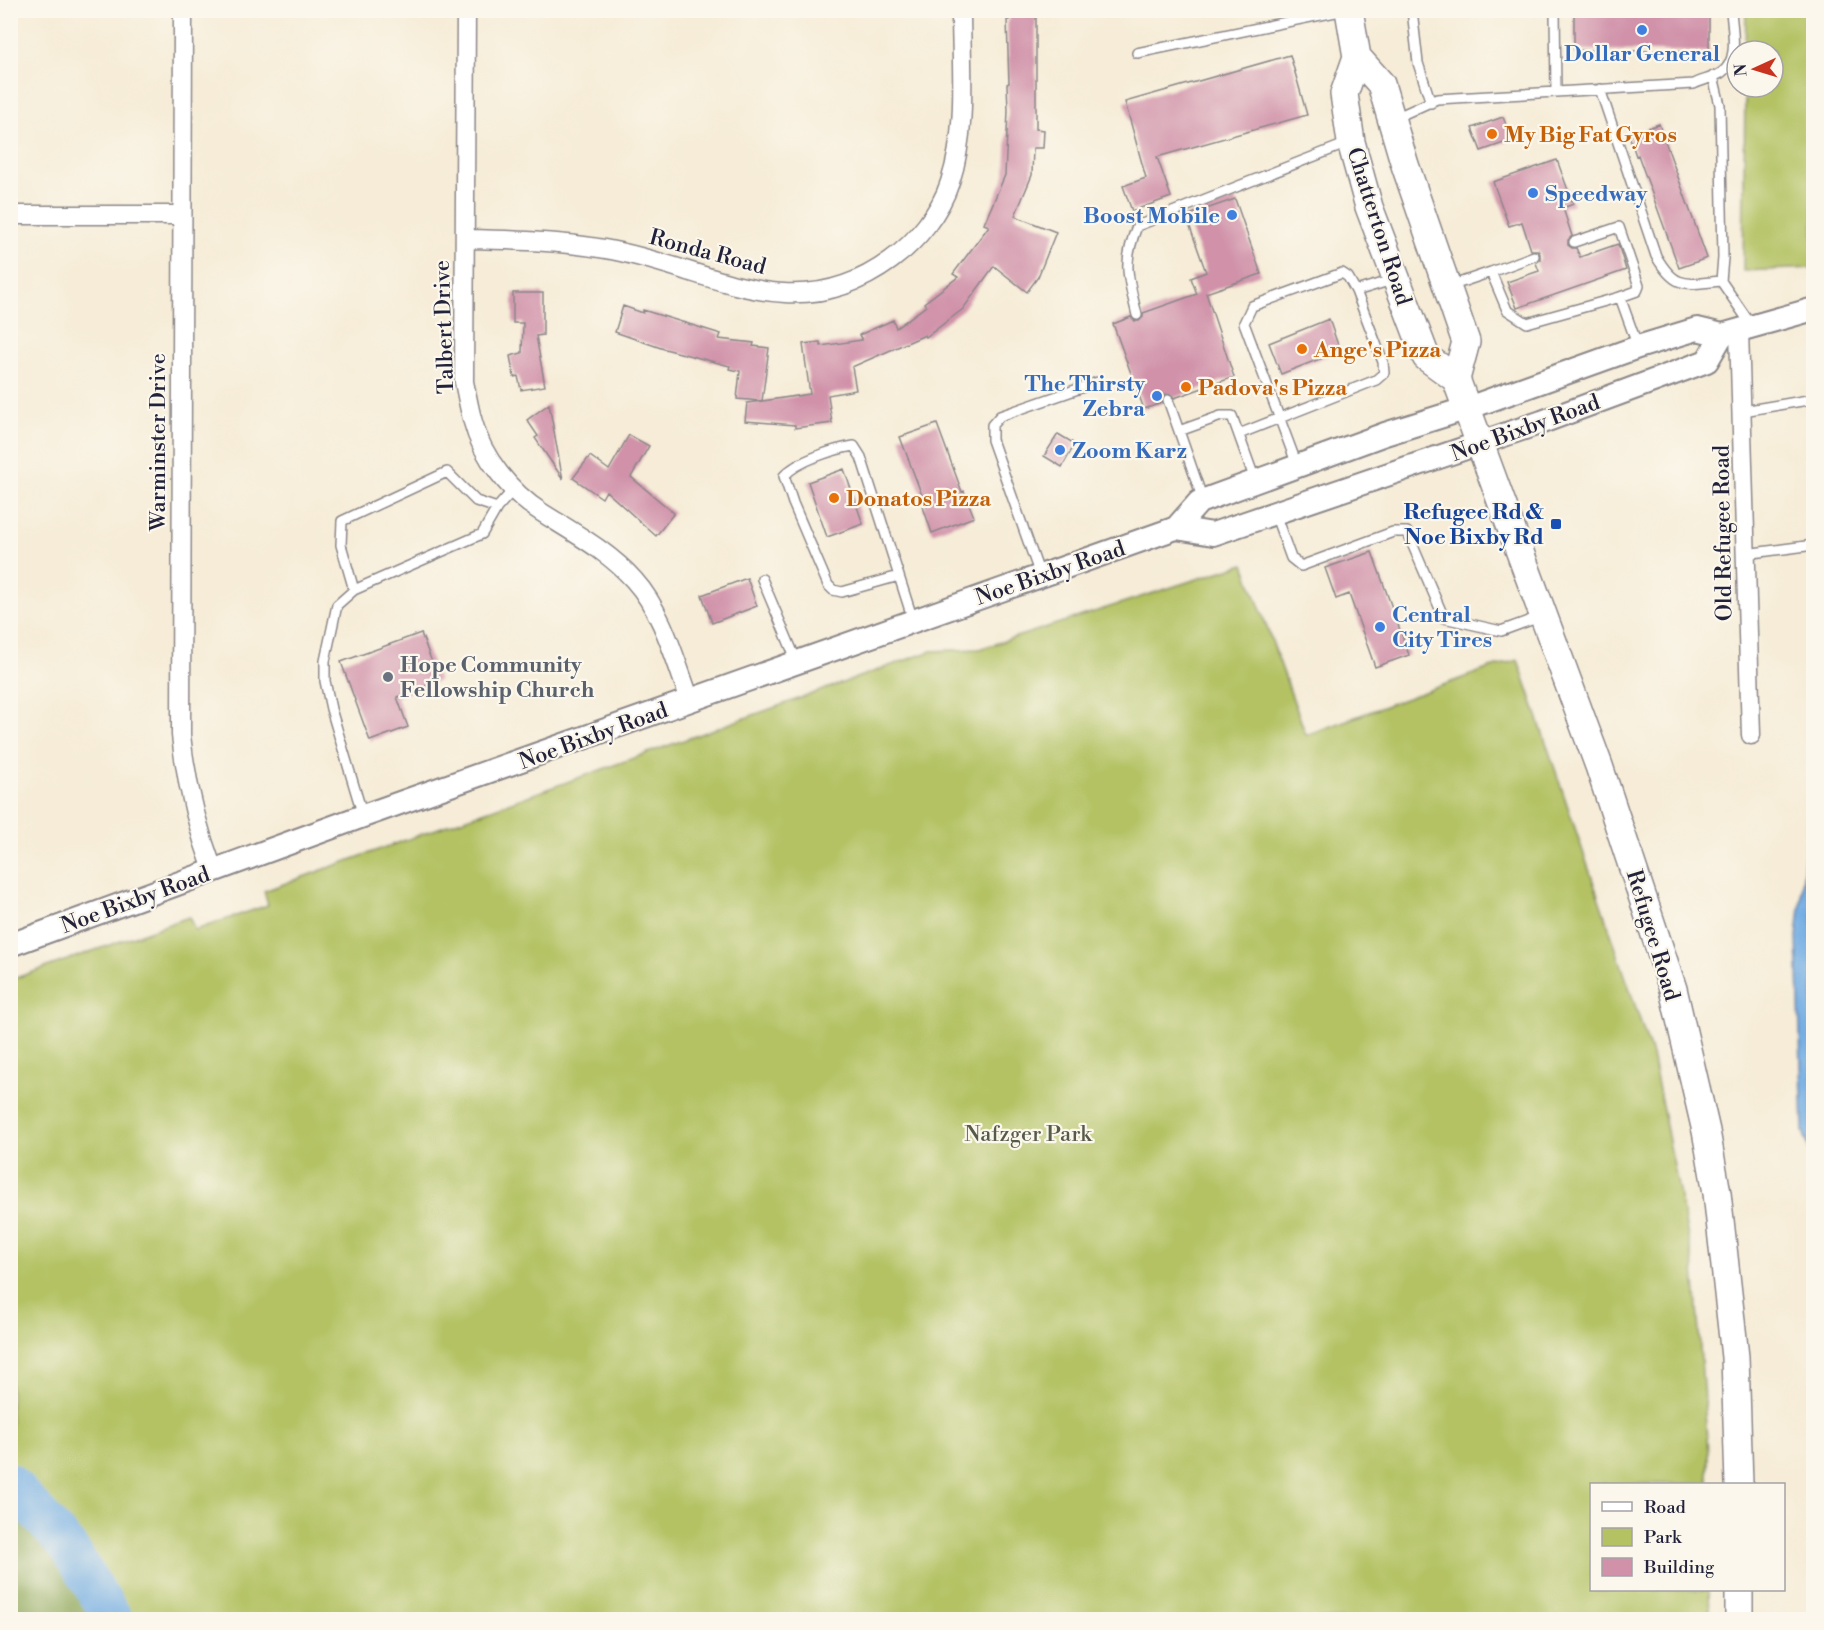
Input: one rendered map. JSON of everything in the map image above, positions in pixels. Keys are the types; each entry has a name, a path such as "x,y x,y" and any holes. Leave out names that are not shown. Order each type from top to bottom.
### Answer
{"main road":[{"name":"Chatterton Road","path":"1347,10 1357,57 1382,84 1391,120 1466,342 1456,379 1426,357 1369,207 1351,142 1344,94 1357,57"},
{"path":"1456,379 1468,408"},
{"name":"Refugee Road","path":"1468,408 1602,776 1660,947 1675,999 1706,1131 1717,1193 1735,1357 1739,1483"},
{"path":"1739,1591 1739,1620"}],"street":[{"name":"Warminster Drive","path":"183,10 181,735 193,811 213,870"},
{"name":"Talbert Drive","path":"466,10 464,382 473,424 484,449 514,489 538,511 607,554 635,581 656,612 690,700"},
{"name":"Ronda Road","path":"465,239 551,242 606,249 660,262 743,287 781,294 808,294 840,287 871,274 898,255 922,232 950,183 961,128 961,10"},
{"path":"10,215 182,215"},
{"name":"Noe Bixby Road","path":"1176,528 1203,500 1385,434 1468,408 1638,347 1697,329 1738,330 1814,309"},
{"name":"Noe Bixby Road","path":"10,945 363,816 1176,528 1213,534 1480,443 1707,360 1738,330"},
{"name":"Old Refugee Road","path":"1738,330 1743,411 1751,735"}],"lane":[{"path":"1137,53 1347,10"},
{"path":"1412,10 1418,63 1431,103"},
{"path":"1555,10 1556,92"},
{"path":"1391,120 1437,99 1694,84 1721,73 1730,64 1733,43 1731,10"},
{"path":"1713,76 1720,105 1723,258 1721,281 1738,330"},
{"path":"1600,89 1656,256 1665,272 1675,281 1690,284 1721,281"},
{"path":"1137,315 1126,269 1128,248 1137,226 1351,142"},
{"path":"1491,272 1507,310 1527,323 1637,291 1639,286 1619,227 1574,242"},
{"path":"1447,286 1534,256"},
{"path":"1239,434 1279,418 1376,380 1384,373 1383,362 1356,291 1348,277 1342,273 1252,306 1244,323 1279,418 1297,465"},
{"path":"1356,291 1395,279"},
{"path":"1620,297 1638,347"},
{"path":"1040,575 992,440 992,425 1000,416 1098,382"},
{"path":"1743,411 1814,399"},
{"path":"1168,400 1203,500"},
{"path":"1179,431 1221,416 1232,416 1255,480"},
{"path":"898,576 842,592 828,585 784,476 791,468 842,448 854,446 861,457 913,620"},
{"path":"354,590 341,545 342,521 447,472 476,501 497,508"},
{"path":"363,816 331,709 325,681 325,661 338,605 354,590 482,534 497,508 514,489"},
{"path":"1275,513 1291,558 1301,566 1393,532 1407,532 1444,618 1501,631 1545,615"},
{"path":"1746,554 1814,544"},
{"path":"762,579 797,662"}],"green space":[{"path":"1746,11 1813,11 1813,268 1743,271 1745,99 1785,99 1785,39 1745,39"},
{"name":"Nafzger Park","path":"1244,564 1306,735 1518,660 1652,1055 1694,1267 1708,1452 1708,1483 1590,1483 1590,1591 1709,1591 1710,1619 114,1619 69,1548 11,1483 10,980 189,917 195,930 268,905 264,891 931,651 979,649"},
{"path":"11,1483 69,1548 114,1619 11,1619"}],"water":[{"path":"1813,775 1813,1160 1803,1131 1797,937"}],"building":[{"path":"1009,10 1036,10 1036,129 1044,130 1043,148 1033,148 1032,175 1015,216 1056,232 1038,277 1027,292 994,266 963,309 926,337 925,335 852,367 856,390 828,395 832,423 795,428 795,425 745,421 747,403 810,394 803,344 820,342 821,346 862,340 859,335 893,320 896,328 926,306 924,303 958,277 953,274 989,226 984,224 1005,175"},
{"name":"Dollar General","path":"1574,10 1709,10 1709,52 1574,50"},
{"path":"1290,55 1307,115 1157,157 1171,197 1132,211 1123,186 1146,178 1125,102"},
{"name":"My Big Fat Gyros","path":"1503,117 1512,140 1481,151 1472,128"},
{"path":"1659,124 1707,258 1679,268 1629,135"},
{"name":"Speedway","path":"1557,160 1573,204 1563,208 1572,236 1568,240 1568,245 1576,248 1580,257 1618,244 1626,270 1517,308 1507,282 1539,271 1536,263 1540,260 1540,254 1538,250 1531,250 1522,222 1509,226 1493,182"},
{"path":"1235,199 1261,274 1206,293 1234,377 1174,398 1166,394 1163,396 1162,403 1144,409 1113,324 1131,317 1139,321 1143,313 1197,294 1191,278 1206,272 1186,216"},
{"path":"513,293 543,293 543,335 536,336 545,386 521,390 518,376 514,377 510,356 522,353 523,323 513,323"},
{"path":"623,306 721,334 719,339 754,343 753,346 769,348 762,401 737,399 740,371 729,369 730,366 661,348 615,332"},
{"path":"1329,319 1340,351 1281,374 1269,343"},
{"path":"549,404 563,479 535,438 538,436 527,420"},
{"path":"937,424 962,492 964,491 974,517 932,533 923,507 926,506 900,437"},
{"name":"Zoom Karz","path":"1058,434 1075,444 1062,467 1044,456"},
{"path":"629,435 649,446 631,477 674,513 656,536 606,491 602,498 573,478 590,456 609,470"},
{"name":"Donatos Pizza","path":"844,469 863,524 827,537 808,482"},
{"name":"Central City Tires","path":"1372,552 1409,655 1375,667 1349,594 1336,599 1325,568"},
{"path":"747,578 757,606 712,623 702,595"},
{"path":"421,633 439,681 397,697 408,727 370,741 341,662"}],"waterway":[{"path":"10,1483 69,1548 114,1620"}],"place":[{"name":"Dollar General","path":"1642,30"},
{"name":"My Big Fat Gyros","path":"1492,134"},
{"name":"Speedway","path":"1533,193"},
{"name":"Boost Mobile","path":"1232,215"},
{"name":"Ange's Pizza","path":"1302,349"},
{"name":"Padova's Pizza","path":"1186,387"},
{"name":"The Thirsty Zebra","path":"1157,396"},
{"name":"Zoom Karz","path":"1060,450"},
{"name":"Donatos Pizza","path":"834,498"},
{"name":"Refugee Rd & Noe Bixby Rd","path":"1556,524"},
{"name":"Central City Tires","path":"1380,627"},
{"name":"Hope Community Fellowship Church","path":"388,677"}]}
